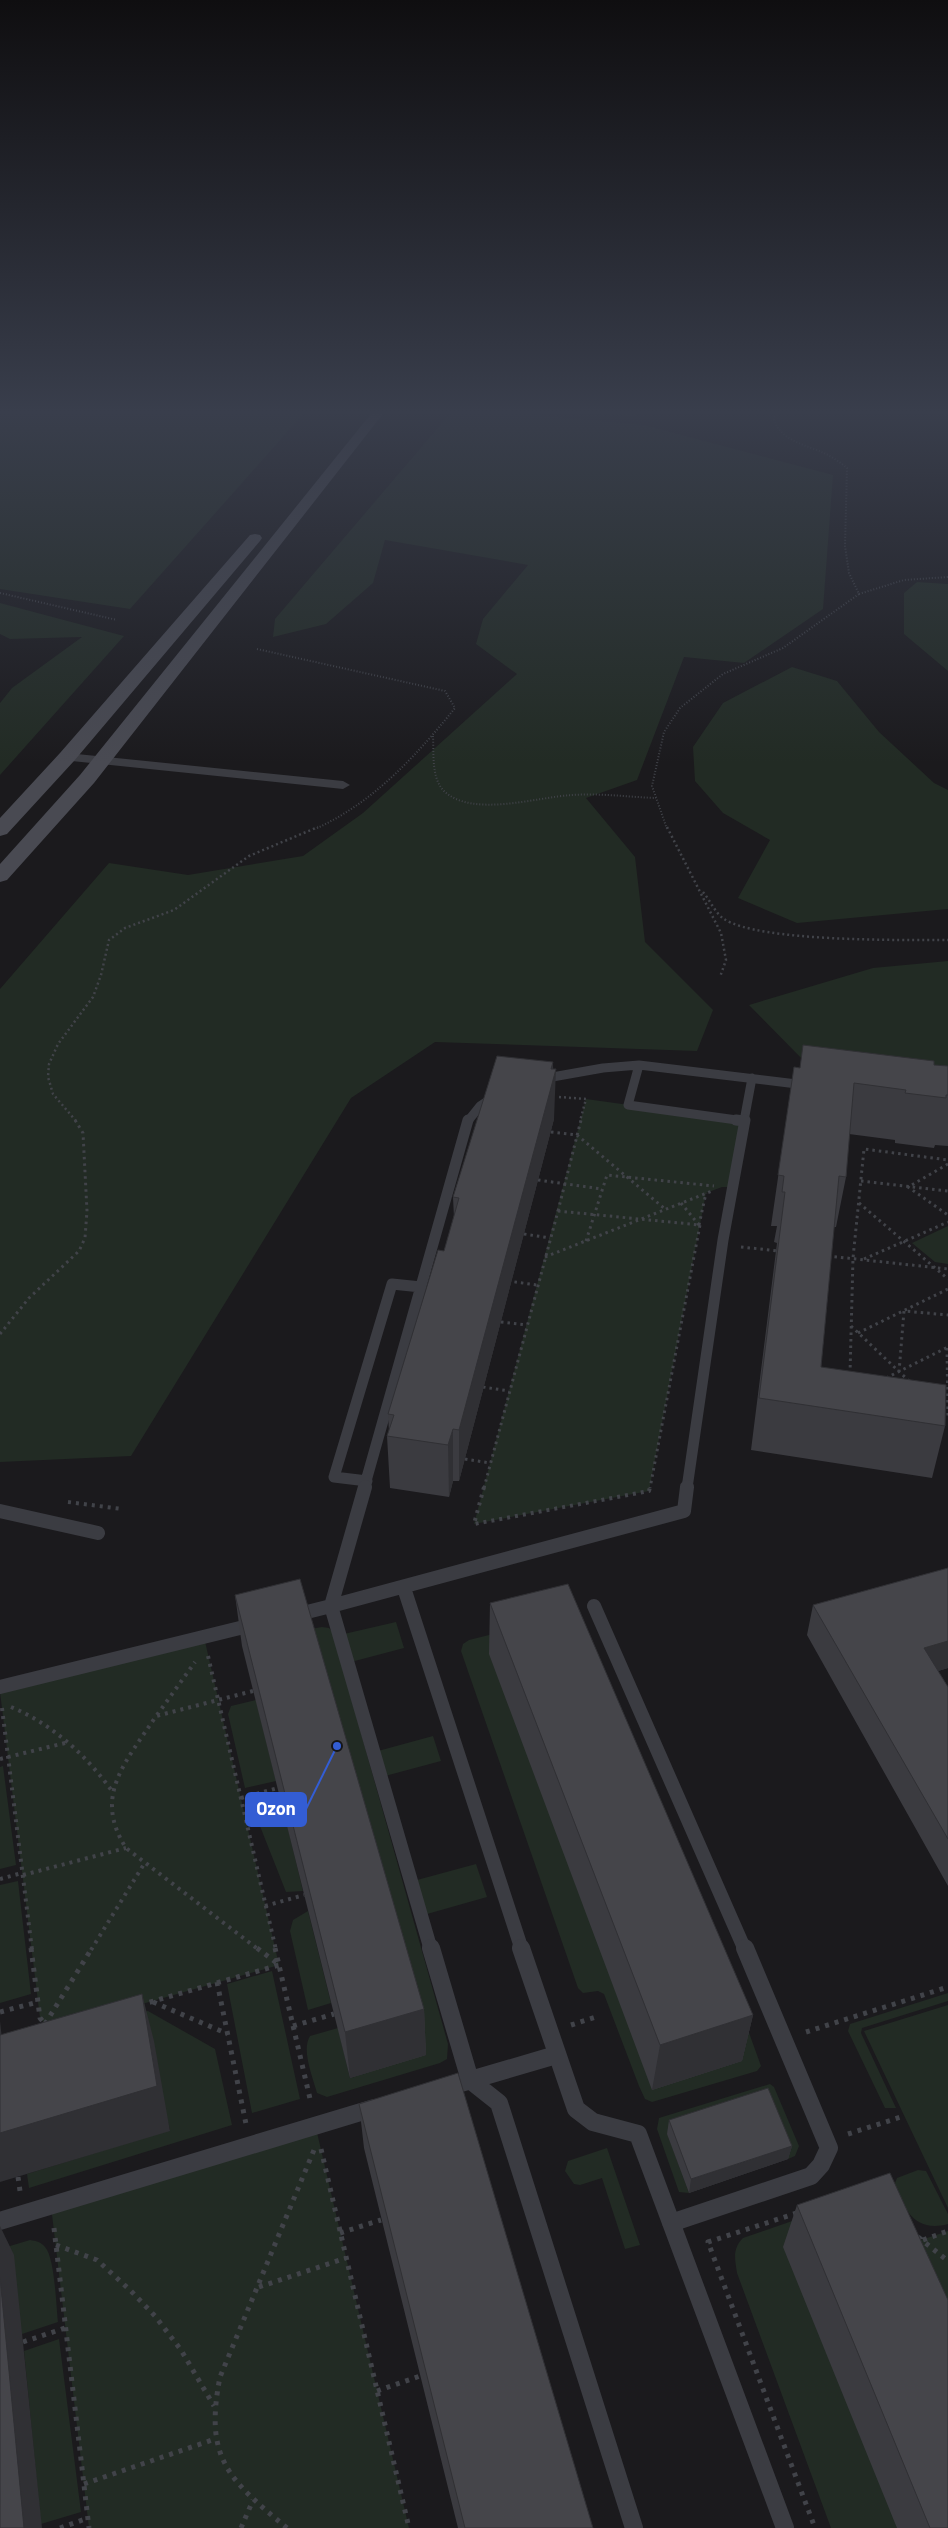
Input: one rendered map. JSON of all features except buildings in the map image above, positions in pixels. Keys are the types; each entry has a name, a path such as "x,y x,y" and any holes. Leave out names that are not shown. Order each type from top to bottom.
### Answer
{"main road":[{"path":"0,830 67,757 264,528"},
{"path":"0,876 102,761 287,528"}],"street":[{"path":"67,757 343,785"}],"lane":[{"path":"639,1064 628,1105 744,1121"},
{"path":"526,1084 542,1078 639,1064 821,1087"},
{"path":"282,1618 404,1588 684,1511 723,1245 752,1078"},
{"path":"502,1093 480,1106 469,1118 331,1606 332,1619 470,2080 499,2103 634,2528"},
{"path":"366,1481 334,1477 392,1284 421,1287"},
{"path":"0,1511 98,1533"},
{"path":"404,1588 556,2056 576,2109 593,2122 638,2134 785,2528"},
{"path":"594,1606 829,2148 821,2165 811,2176 671,2223"},
{"path":"0,1686 205,1642 262,1622"},
{"path":"434,2091 556,2056"},
{"path":"0,2221 250,2144 317,2131 388,2104"}],"path":[{"path":"845,528 845,546 849,573 859,594"},
{"path":"948,577 904,580 859,594 783,648 723,674 680,708 664,732 652,786 663,820 687,869 725,920 759,930 884,939 948,940"},
{"path":"0,593 117,620"},
{"path":"256,649 445,691 455,708 434,735 434,759 444,791 458,801 481,804 572,795 656,798"},
{"path":"0,1334 29,1298 79,1251 87,1232 83,1133 81,1127 57,1100 48,1078 50,1059 55,1045 85,1011 98,986 106,945 116,933 174,910 237,863 275,843"},
{"path":"700,887 721,933 726,960 720,977"},
{"path":"582,1117 474,1524 649,1491 706,1193"},
{"path":"550,1132 577,1135 666,1209"},
{"path":"850,1378 853,1258 864,1149 948,1160"},
{"path":"908,1186 948,1164"},
{"path":"545,1257 586,1241 640,1219 722,1187 607,1175 586,1241"},
{"path":"538,1180 602,1189"},
{"path":"860,1181 948,1191"},
{"path":"908,1186 948,1215"},
{"path":"681,1203 699,1225"},
{"path":"858,1203 948,1279"},
{"path":"556,1211 699,1225"},
{"path":"862,1260 948,1222"},
{"path":"524,1234 550,1238"},
{"path":"723,1245 788,1252"},
{"path":"825,1255 948,1269"},
{"path":"500,1280 537,1285"},
{"path":"858,1333 948,1290"},
{"path":"904,1311 948,1315"},
{"path":"899,1372 904,1311"},
{"path":"500,1322 527,1325"},
{"path":"851,1326 913,1385"},
{"path":"882,1380 947,1348 948,1418"},
{"path":"484,1387 510,1391"},
{"path":"938,1416 948,1418 941,1411"},
{"path":"465,1460 490,1463"},
{"path":"205,1642 408,2528"},
{"path":"205,1642 117,1776 112,1791 112,1817 115,1831 126,1848 144,1864 279,1965"},
{"path":"156,1716 254,1691"},
{"path":"50,2027 40,2018 2,1705 16,1709 58,1733 97,1769 112,1791"},
{"path":"0,1759 68,1742"},
{"path":"241,1798 278,1788"},
{"path":"0,1879 126,1848"},
{"path":"40,2032 144,1864"},
{"path":"265,1906 304,1895"},
{"path":"133,2007 279,1965"},
{"path":"217,1982 250,2144"},
{"path":"783,2039 948,1987"},
{"path":"152,2001 228,2034"},
{"path":"0,2012 38,2002"},
{"path":"293,2026 334,2014"},
{"path":"826,2141 904,2116"},
{"path":"287,2528 244,2492 228,2472 215,2438 214,2407 220,2377 259,2287 317,2131"},
{"path":"18,2177 21,2199"},
{"path":"51,2206 89,2528"},
{"path":"803,2211 708,2242 815,2528"},
{"path":"340,2233 382,2220"},
{"path":"922,2240 948,2231"},
{"path":"915,2234 948,2261"},
{"path":"56,2245 97,2260 131,2291 155,2316 181,2350 214,2407"},
{"path":"259,2287 346,2258"},
{"path":"23,2342 65,2328"},
{"path":"377,2391 420,2376"},
{"path":"84,2484 215,2438"},
{"path":"241,2528 253,2500"},
{"path":"60,2528 88,2518"}],"shaded area":[{"path":"0,528 202,528 130,609 0,589"},
{"path":"353,528 829,528 823,609 744,663 684,657 637,780 586,798 635,857 645,942 713,1010 697,1051 435,1042 351,1098 131,1456 0,1462 0,989 109,863 188,875 303,856 363,813 517,674 476,644 483,619 528,565 385,540 373,583 326,624 273,637 275,619"},
{"path":"917,582 948,584 948,671 904,634 904,593"},
{"path":"0,603 124,636 0,775 0,703 12,688 82,637 10,639 0,634"},
{"path":"792,667 837,681 879,732 934,783 948,790 948,909 797,923 738,898 770,840 723,813 695,781 693,747 723,703"},
{"path":"948,961 948,1082 807,1064 749,1005 873,968"},
{"path":"586,1099 744,1121 733,1187 722,1187 706,1193 649,1491 474,1524"},
{"path":"948,1226 948,1264 935,1262 912,1243"},
{"path":"570,1615 739,2005 761,2066 757,2071 652,2102 645,2099 639,2086 604,1994 598,1991 583,1993 578,1988 461,1651 463,1644 469,1640"},
{"path":"396,1622 404,1648 351,1662 344,1634"},
{"path":"322,1627 329,1628 333,1633 448,2044 447,2059 440,2063 327,2097 317,2093 311,2072 307,2056 310,2036 338,2028 350,2078 426,2054 305,1630"},
{"path":"204,1637 279,1965 58,2028 45,2024 40,2018 0,1692"},
{"path":"256,1700 276,1781 245,1788 228,1714 231,1706"},
{"path":"433,1736 441,1761 385,1776 378,1751"},
{"path":"3,1766 16,1865 0,1869 0,1767"},
{"path":"281,1800 303,1891 286,1892 256,1816 255,1809"},
{"path":"476,1864 487,1897 427,1914 417,1880"},
{"path":"18,1881 31,1994 0,2003 0,1885"},
{"path":"308,1911 331,2003 308,2010 290,1931 293,1920"},
{"path":"272,1971 300,2099 252,2113 227,1984"},
{"path":"948,1993 948,2001 862,2028 861,2033 896,2108 885,2108 848,2031 850,2024"},
{"path":"948,2005 948,2208 864,2031"},
{"path":"148,2011 215,2049 232,2125 29,2188 27,2174 170,2130 142,2012"},
{"path":"770,2084 774,2087 799,2146 795,2156 788,2159 764,2102 667,2133 689,2193 679,2192 657,2129 659,2118"},
{"path":"315,2124 409,2528 89,2528 51,2206"},
{"path":"607,2148 640,2245 625,2249 602,2178 580,2185 574,2184 565,2171 568,2161"},
{"path":"918,2170 926,2171 948,2214 948,2224 937,2226 919,2222 912,2217 902,2202 895,2183 897,2178"},
{"path":"867,2195 897,2528 831,2528 737,2273 735,2254 737,2246 743,2238"},
{"path":"948,2231 948,2337 906,2245"},
{"path":"30,2240 36,2241 45,2247 51,2261 58,2322 22,2334 0,2249"},
{"path":"59,2339 81,2512 41,2524 24,2351"}],"place":[{"name":"Ozon","path":"337,1746"}]}
